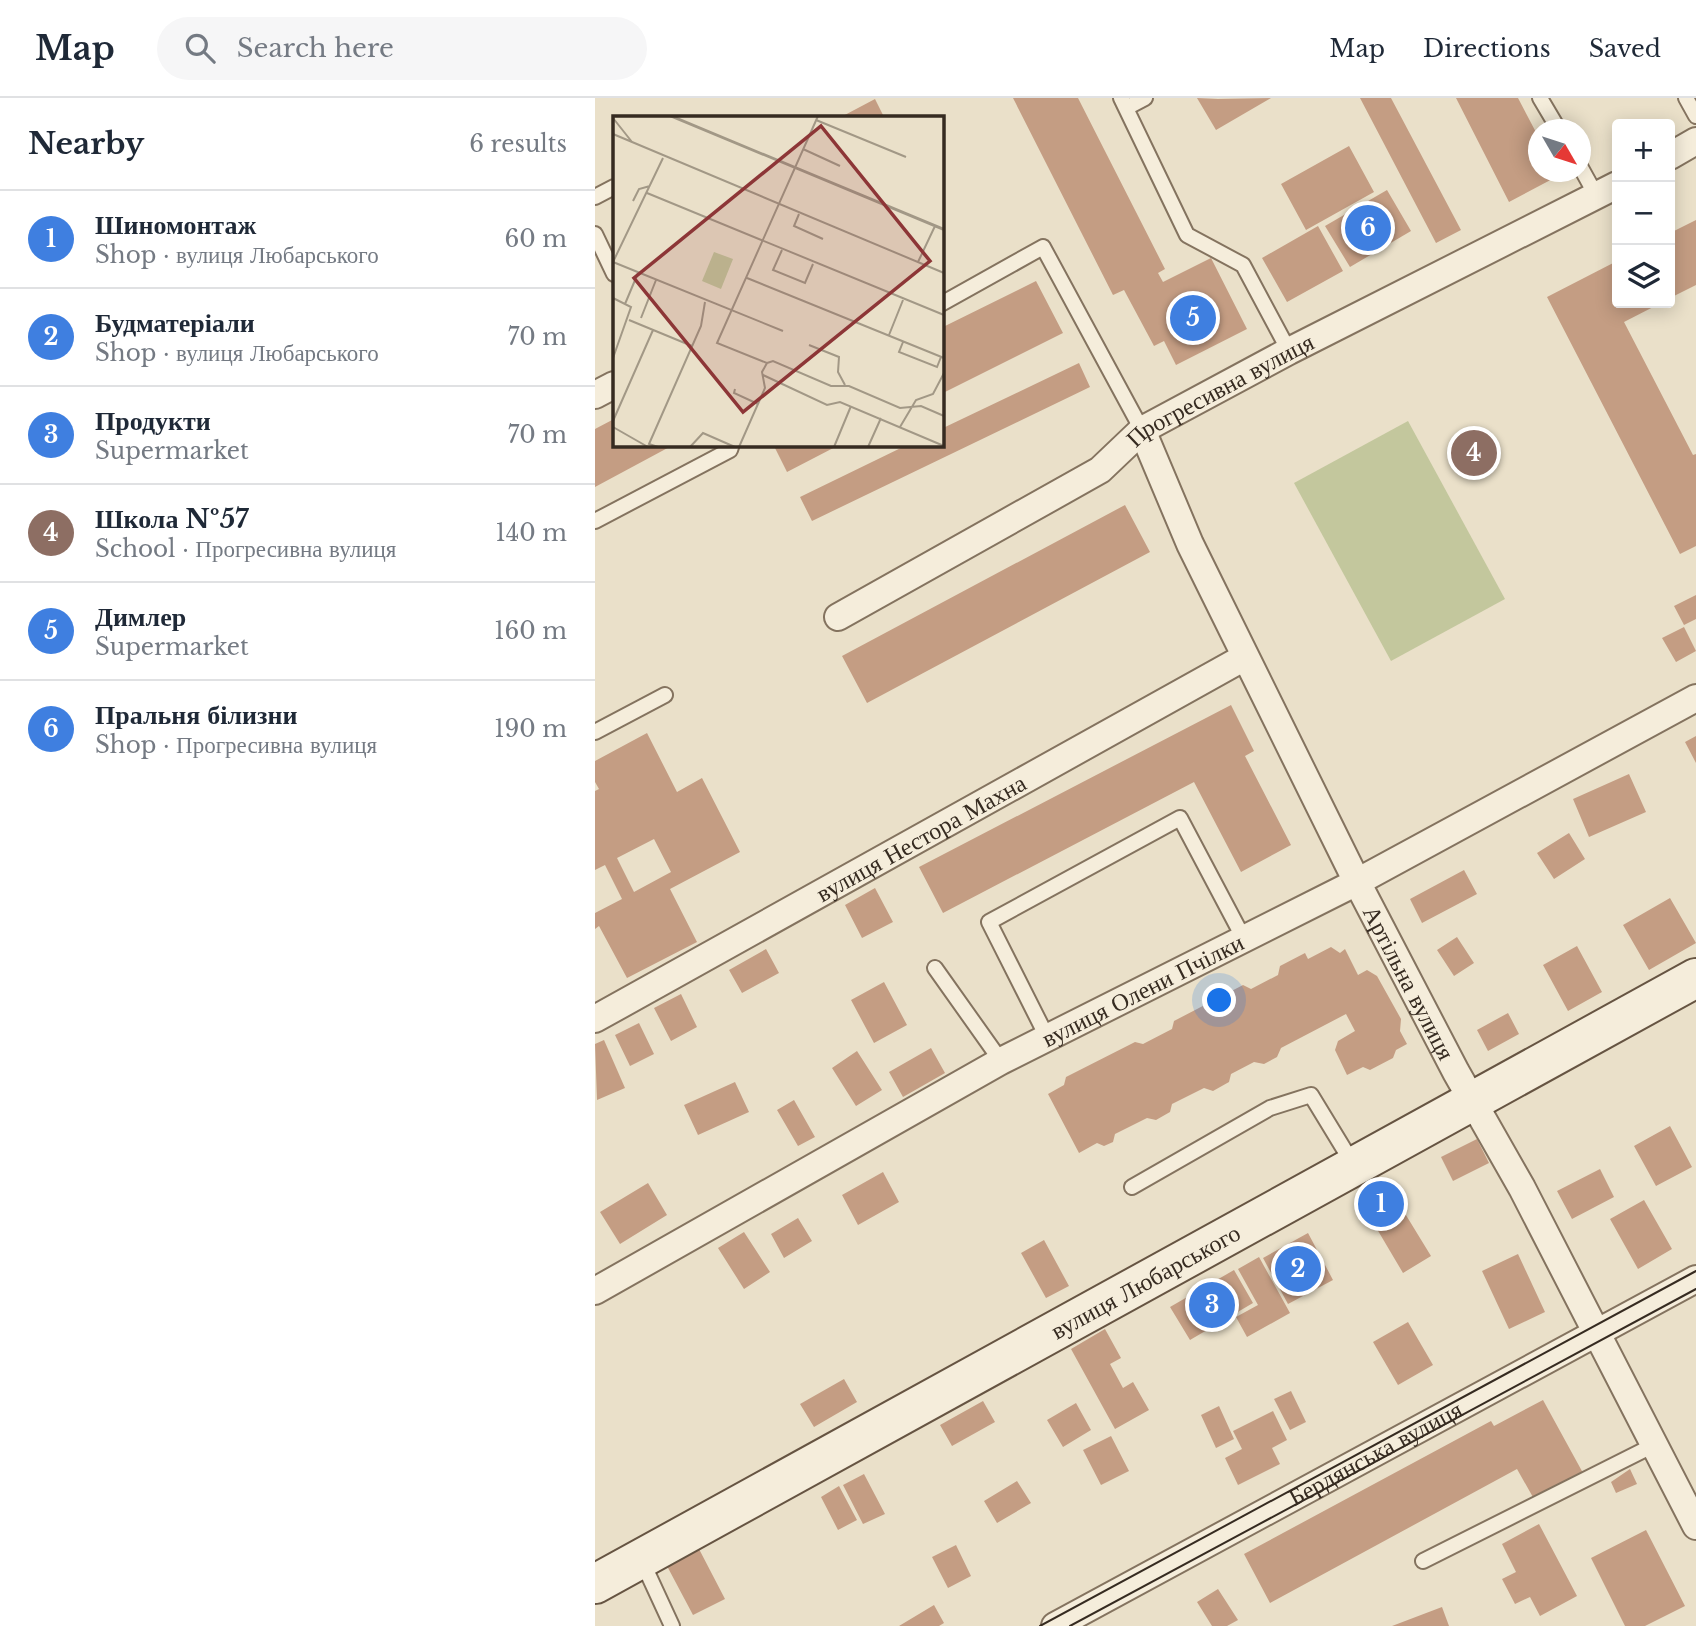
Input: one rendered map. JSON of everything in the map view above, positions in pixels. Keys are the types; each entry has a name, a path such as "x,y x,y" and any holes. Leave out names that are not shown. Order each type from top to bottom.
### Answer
{"main road":[{"name":"вулиця Любарського","path":"595,1584 1353,1164 1473,1102 1696,978"}],"street":[{"path":"1675,153 1696,141"},
{"name":"Прогресивна вулиця","path":"838,617 1100,470 1142,430 1289,351 1607,191"},
{"path":"595,395 613,386"},
{"name":"Артільна вулиця","path":"1142,430 1190,544 1357,881 1473,1102 1522,1188 1696,1525"},
{"name":"вулиця Нестора Махна","path":"595,1019 1245,657"},
{"name":"вулиця Олени Пчілки","path":"595,1291 1001,1061 1357,881 1696,698"},
{"name":"Бердянська вулиця","path":"1055,1626 1696,1279"}],"lane":[{"path":"1145,98 1123,103 1187,235 1243,265 1289,351"},
{"path":"1541,98 1553,119"},
{"path":"1686,98 1696,116"},
{"path":"1591,177 1607,191"},
{"path":"595,197 613,188"},
{"path":"595,234 613,272"},
{"path":"943,303 1043,247 1142,430"},
{"path":"595,521 730,450 731,446"},
{"path":"595,732 665,695"},
{"path":"1047,1037 989,922 1180,818 1244,939"},
{"path":"935,968 1001,1061"},
{"path":"1132,1187 1270,1108 1311,1095 1353,1164"},
{"path":"1423,1561 1654,1445"},
{"path":"641,1559 673,1626"}],"green space":[{"path":"1408,421 1505,599 1391,661 1294,483"}],"building":[{"path":"1013,98 1078,98 1165,269 1158,273 1163,282 1211,258 1247,329 1176,365 1164,341 1154,346 1124,290 1113,295"},
{"path":"1197,98 1218,99 1271,98 1216,130"},
{"path":"1360,98 1391,98 1461,230 1436,243"},
{"path":"1456,98 1518,98 1529,119 1528,182 1547,182 1509,202"},
{"path":"875,99 884,116 843,116"},
{"path":"1349,146 1374,192 1306,230 1281,184"},
{"path":"1387,190 1411,231 1350,267 1325,226"},
{"path":"1696,220 1696,285 1675,296 1675,245 1675,230"},
{"path":"1318,226 1343,271 1287,302 1262,258"},
{"path":"1612,264 1612,308 1651,308 1624,322 1693,455 1696,454 1696,546 1680,554 1547,297"},
{"path":"1036,281 1063,333 943,393 943,327"},
{"path":"1079,363 1090,387 812,521 800,497 905,446 943,446 943,428"},
{"path":"613,420 613,446 671,446 595,487 595,429"},
{"path":"774,446 837,446 787,472"},
{"path":"1125,505 1150,552 867,703 842,656"},
{"path":"1696,595 1696,619 1684,625 1674,606"},
{"path":"1684,627 1696,651 1676,662 1662,638"},
{"path":"1231,705 1254,751 1245,756 1291,845 1241,872 1194,782 943,913 919,867"},
{"path":"647,733 677,792 702,778 740,852 670,889 697,942 627,978 599,926 595,929 595,913 622,899 605,865 595,870 595,791 599,789 595,782 595,761","holes":["654,839 671,872 634,892 617,858"]},
{"path":"1696,736 1696,763 1685,742"},
{"path":"1629,774 1646,812 1589,837 1573,799"},
{"path":"1569,833 1585,859 1554,879 1537,853"},
{"path":"1464,870 1477,894 1422,923 1410,899"},
{"path":"875,888 893,922 862,938 845,905"},
{"path":"1670,898 1696,943 1649,970 1623,925"},
{"path":"1457,937 1474,963 1454,976 1437,950"},
{"path":"1577,946 1602,992 1568,1011 1543,965"},
{"path":"1331,947 1340,953 1345,949 1358,975 1367,970 1377,976 1401,1019 1400,1031 1407,1044 1396,1050 1393,1058 1370,1070 1363,1067 1347,1075 1335,1050 1338,1041 1355,1031 1346,1014 1281,1048 1277,1057 1264,1064 1254,1062 1231,1074 1229,1082 1213,1091 1204,1088 1172,1104 1170,1112 1156,1120 1147,1118 1115,1134 1113,1142 1104,1146 1097,1143 1079,1153 1048,1094 1064,1085 1066,1077 1135,1042 1143,1044 1172,1029 1174,1021 1243,985 1251,989 1278,975 1280,966 1305,953 1308,959"},
{"path":"766,949 779,973 742,993 729,970"},
{"path":"884,982 907,1025 874,1043 851,1000"},
{"path":"681,994 697,1027 671,1041 654,1008"},
{"path":"1508,1013 1519,1034 1488,1051 1477,1030"},
{"path":"639,1023 654,1054 630,1066 615,1035"},
{"path":"604,1040 625,1088 597,1100 595,1044"},
{"path":"931,1048 945,1073 903,1097 889,1072"},
{"path":"857,1051 882,1090 856,1106 832,1068"},
{"path":"735,1082 749,1112 698,1135 684,1105"},
{"path":"794,1100 815,1137 798,1146 777,1110"},
{"path":"1670,1126 1692,1167 1656,1186 1634,1146"},
{"path":"1477,1139 1489,1163 1453,1181 1441,1157"},
{"path":"1600,1169 1614,1197 1572,1219 1557,1191"},
{"path":"883,1172 899,1202 858,1225 842,1195"},
{"path":"648,1183 667,1215 620,1244 600,1212"},
{"path":"1381,1185 1394,1207 1372,1220 1359,1198"},
{"path":"1644,1200 1672,1249 1638,1269 1610,1219"},
{"path":"1401,1207 1431,1256 1403,1273 1374,1224"},
{"path":"798,1218 812,1241 784,1258 771,1234"},
{"path":"744,1232 770,1272 744,1289 718,1248"},
{"path":"1308,1233 1333,1280 1288,1304 1263,1258"},
{"path":"1044,1240 1069,1286 1046,1298 1021,1253"},
{"path":"1518,1254 1545,1312 1509,1329 1482,1271"},
{"path":"1259,1257 1290,1313 1247,1337 1236,1317 1258,1305 1238,1269"},
{"path":"1234,1270 1253,1303 1190,1340 1170,1307"},
{"path":"1408,1322 1433,1365 1398,1385 1373,1342"},
{"path":"1105,1329 1121,1358 1110,1364 1123,1388 1133,1382 1149,1410 1115,1429 1071,1349"},
{"path":"844,1379 857,1402 814,1427 800,1404"},
{"path":"1291,1391 1306,1422 1290,1430 1274,1399"},
{"path":"1543,1400 1583,1473 1534,1499 1517,1469 1270,1603 1244,1554 1491,1421 1494,1426"},
{"path":"983,1401 995,1422 952,1446 940,1425"},
{"path":"1076,1403 1091,1430 1063,1447 1047,1420"},
{"path":"1219,1406 1234,1439 1216,1448 1201,1415"},
{"path":"1273,1411 1287,1440 1272,1448 1280,1464 1238,1485 1225,1458 1242,1449 1233,1431"},
{"path":"1111,1436 1129,1471 1101,1485 1083,1450"},
{"path":"1630,1469 1637,1484 1616,1493 1611,1482"},
{"path":"864,1474 885,1514 863,1524 843,1485"},
{"path":"1017,1481 1031,1503 997,1523 984,1501"},
{"path":"839,1486 857,1520 838,1530 821,1497"},
{"path":"1539,1524 1577,1596 1540,1616 1530,1597 1515,1604 1502,1579 1516,1572 1502,1544"},
{"path":"1646,1530 1685,1606 1645,1626 1625,1626 1591,1558"},
{"path":"956,1545 971,1576 948,1588 932,1557"},
{"path":"699,1549 725,1599 693,1615 667,1566"},
{"path":"1218,1589 1238,1620 1227,1626 1212,1626 1197,1602"},
{"path":"934,1605 944,1623 939,1626 899,1626"},
{"path":"1442,1607 1449,1626 1392,1626"}],"tram line":[{"path":"1040,1626 1696,1271"},
{"path":"1070,1626 1696,1289"}],"place":[{"name":"Пральня білизни","path":"1368,228"},
{"name":"Димлер","path":"1193,318"},
{"name":"Школа №57","path":"1474,453"},
{"name":"Шиномонтаж","path":"1381,1204"},
{"name":"Будматеріали","path":"1298,1269"},
{"name":"Продукти","path":"1212,1305"}]}
